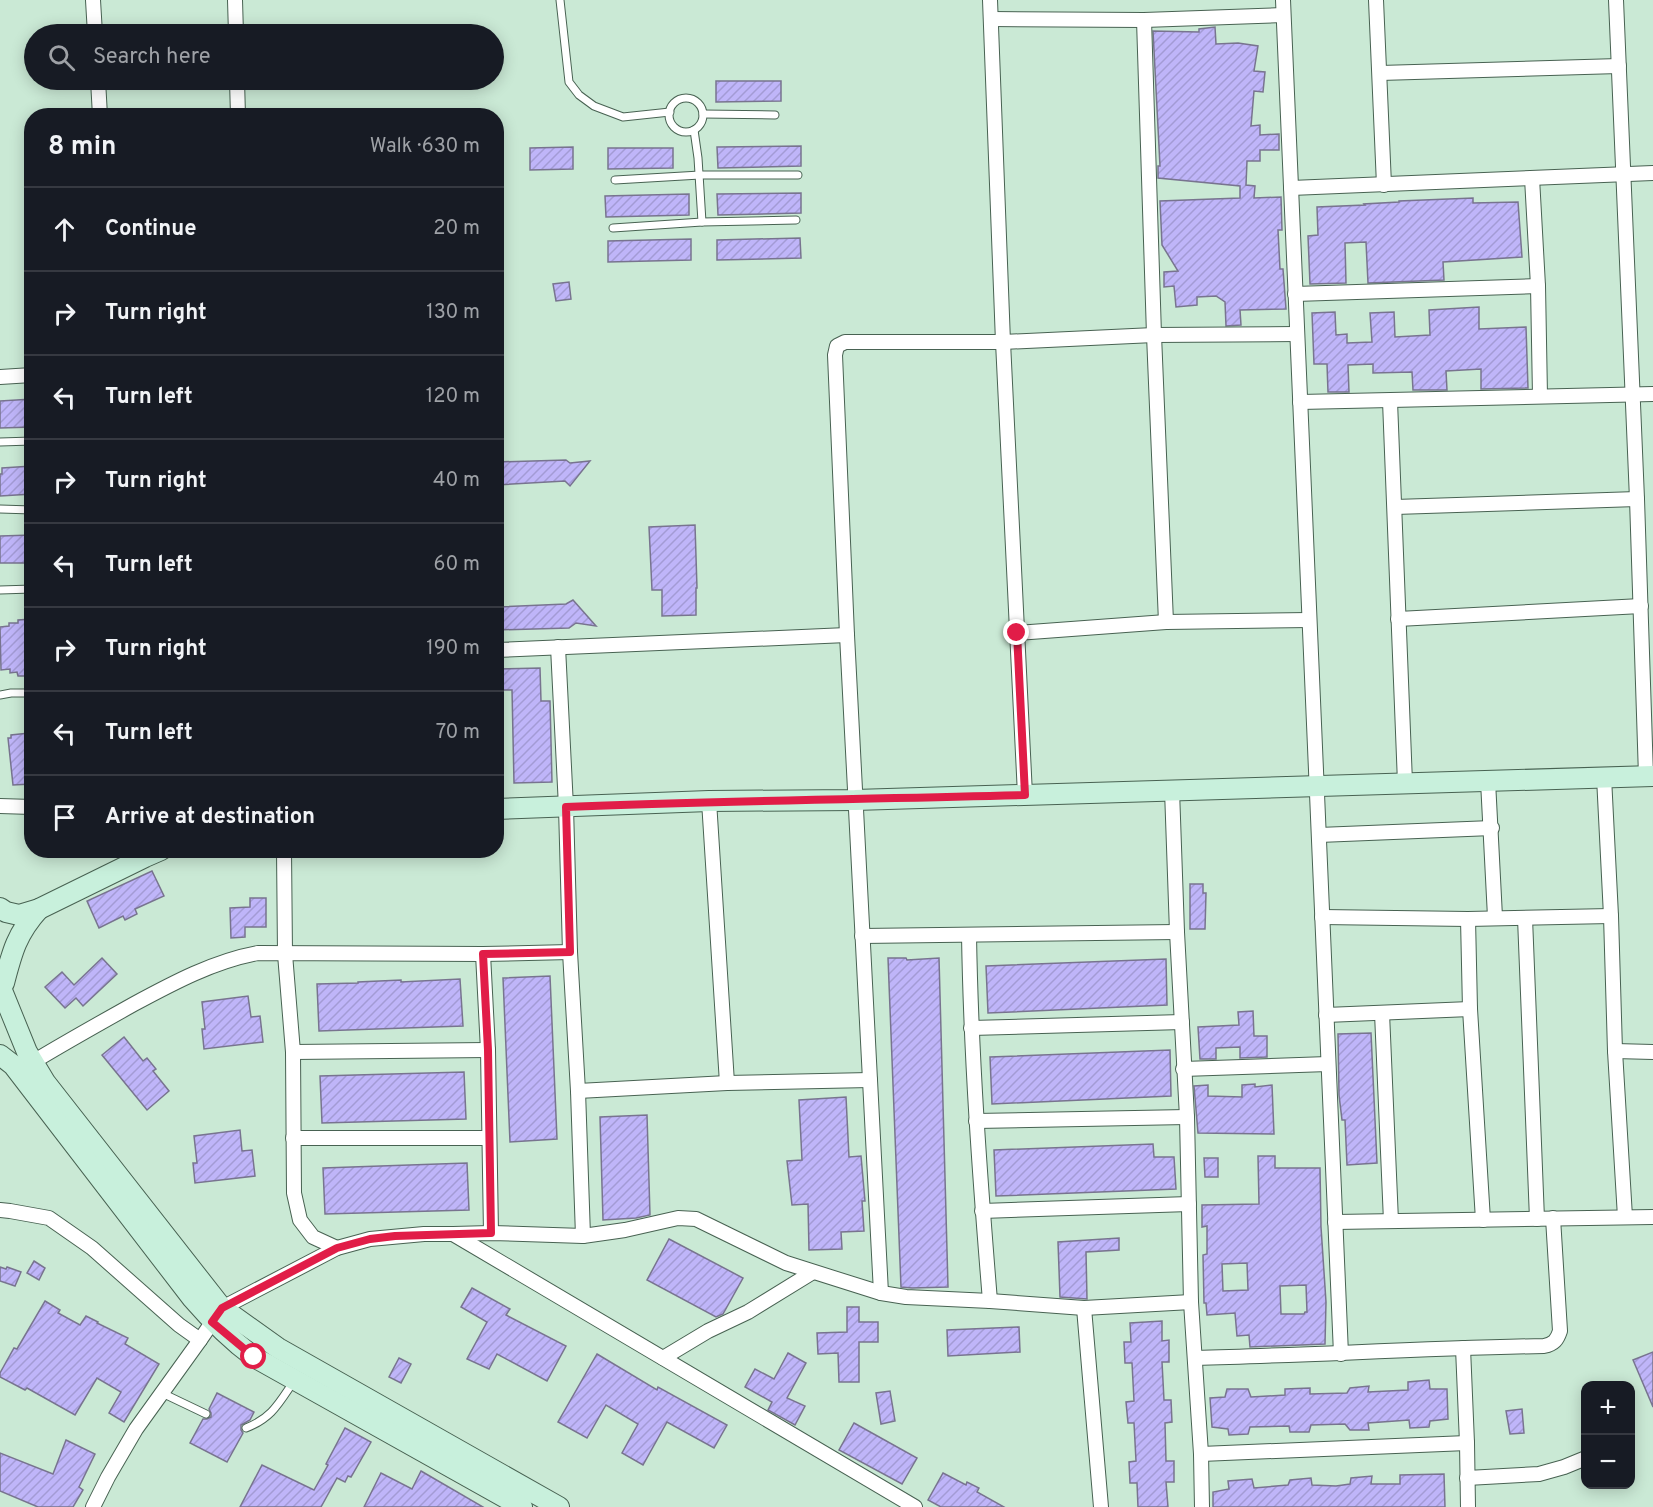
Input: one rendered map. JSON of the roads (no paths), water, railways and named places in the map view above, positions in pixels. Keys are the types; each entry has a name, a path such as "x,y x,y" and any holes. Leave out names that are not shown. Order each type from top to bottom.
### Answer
{"street":[{"path":"93,0 94,24"},
{"path":"235,0 236,24"},
{"path":"990,0 1003,342 1025,795"},
{"path":"1283,0 1341,1354"},
{"path":"1377,0 1384,185"},
{"path":"504,809 709,801 855,800 1650,776 1616,0"},
{"path":"991,19 1144,20 1283,15"},
{"path":"1144,20 1166,622"},
{"path":"1380,73 1619,66"},
{"path":"99,90 100,108"},
{"path":"237,90 238,108"},
{"path":"1291,188 1653,173"},
{"path":"1532,178 1538,286 1540,396"},
{"path":"1295,294 1538,286"},
{"path":"881,1293 847,635 835,356 837,346 846,342 1003,342 1154,336 1297,334"},
{"path":"0,377 24,376"},
{"path":"1300,402 1653,394"},
{"path":"1390,401 1405,783"},
{"path":"1395,507 1637,499"},
{"path":"1398,619 1641,606"},
{"path":"1017,633 1166,622 1309,620"},
{"path":"504,650 847,635"},
{"path":"558,647 583,1236"},
{"path":"1604,777 1624,1217"},
{"path":"1488,781 1496,917"},
{"path":"1172,790 1187,1117 1191,1302 1196,1358 1202,1507"},
{"path":"709,801 727,1083"},
{"path":"0,806 24,807"},
{"path":"1318,835 1492,828"},
{"path":"0,908 19,915 39,909 140,858"},
{"path":"284,858 285,954 293,1052 294,1193 300,1220 314,1237 337,1248"},
{"path":"39,909 27,922 17,939 2,987 27,1052 49,1100"},
{"path":"1322,917 1468,919 1611,916"},
{"path":"1525,918 1537,1219"},
{"path":"1468,919 1470,1009 1483,1220"},
{"path":"862,936 1177,932"},
{"path":"969,934 975,1121 990,1301"},
{"path":"33,1062 75,1036 173,983 235,957 258,953 570,952"},
{"path":"483,954 488,1050 491,1233"},
{"path":"1326,1015 1470,1009"},
{"path":"1382,1013 1391,1221"},
{"path":"971,1028 1182,1022"},
{"path":"293,1052 488,1050"},
{"path":"1615,1051 1653,1052"},
{"path":"0,1055 49,1100 217,1315 254,1357 296,1380 406,1431"},
{"path":"1183,1069 1328,1064"},
{"path":"578,1091 727,1083 870,1080"},
{"path":"975,1121 1187,1117"},
{"path":"293,1138 489,1138"},
{"path":"982,1210 1189,1204"},
{"path":"0,1210 49,1218 92,1248 179,1325 200,1340"},
{"path":"1335,1222 1653,1217"},
{"path":"93,1507 136,1429 217,1315 337,1248 370,1239 491,1233 583,1236 625,1230 678,1218 696,1219 786,1263 881,1293 906,1297 1084,1308 1191,1302"},
{"path":"1196,1358 1544,1346 1555,1341 1560,1331 1553,1218"},
{"path":"453,1234 915,1507"},
{"path":"663,1358 708,1331 748,1312 813,1272"},
{"path":"1084,1308 1101,1507"},
{"path":"217,1315 278,1348 406,1431 498,1483 559,1507"},
{"path":"1463,1348 1468,1507"},
{"path":"1201,1454 1467,1443"},
{"path":"1467,1478 1539,1474 1581,1460"},
{"path":"498,1483 522,1507"}],"lane":[{"path":"560,0 569,82 579,95 594,106 623,117 670,112"},
{"path":"683,99 693,99 700,105 703,114 701,124 694,130 685,132 676,129 670,121 670,112 675,103 683,99"},
{"path":"703,114 774,115"},
{"path":"694,130 700,175 702,222"},
{"path":"615,180 700,175 798,175"},
{"path":"614,228 702,222 796,220"},
{"path":"0,442 24,441"},
{"path":"0,509 24,510"},
{"path":"0,590 24,589"},
{"path":"0,695 24,693"},
{"path":"246,1428 270,1415 296,1380"},
{"path":"162,1393 206,1414"}]}
